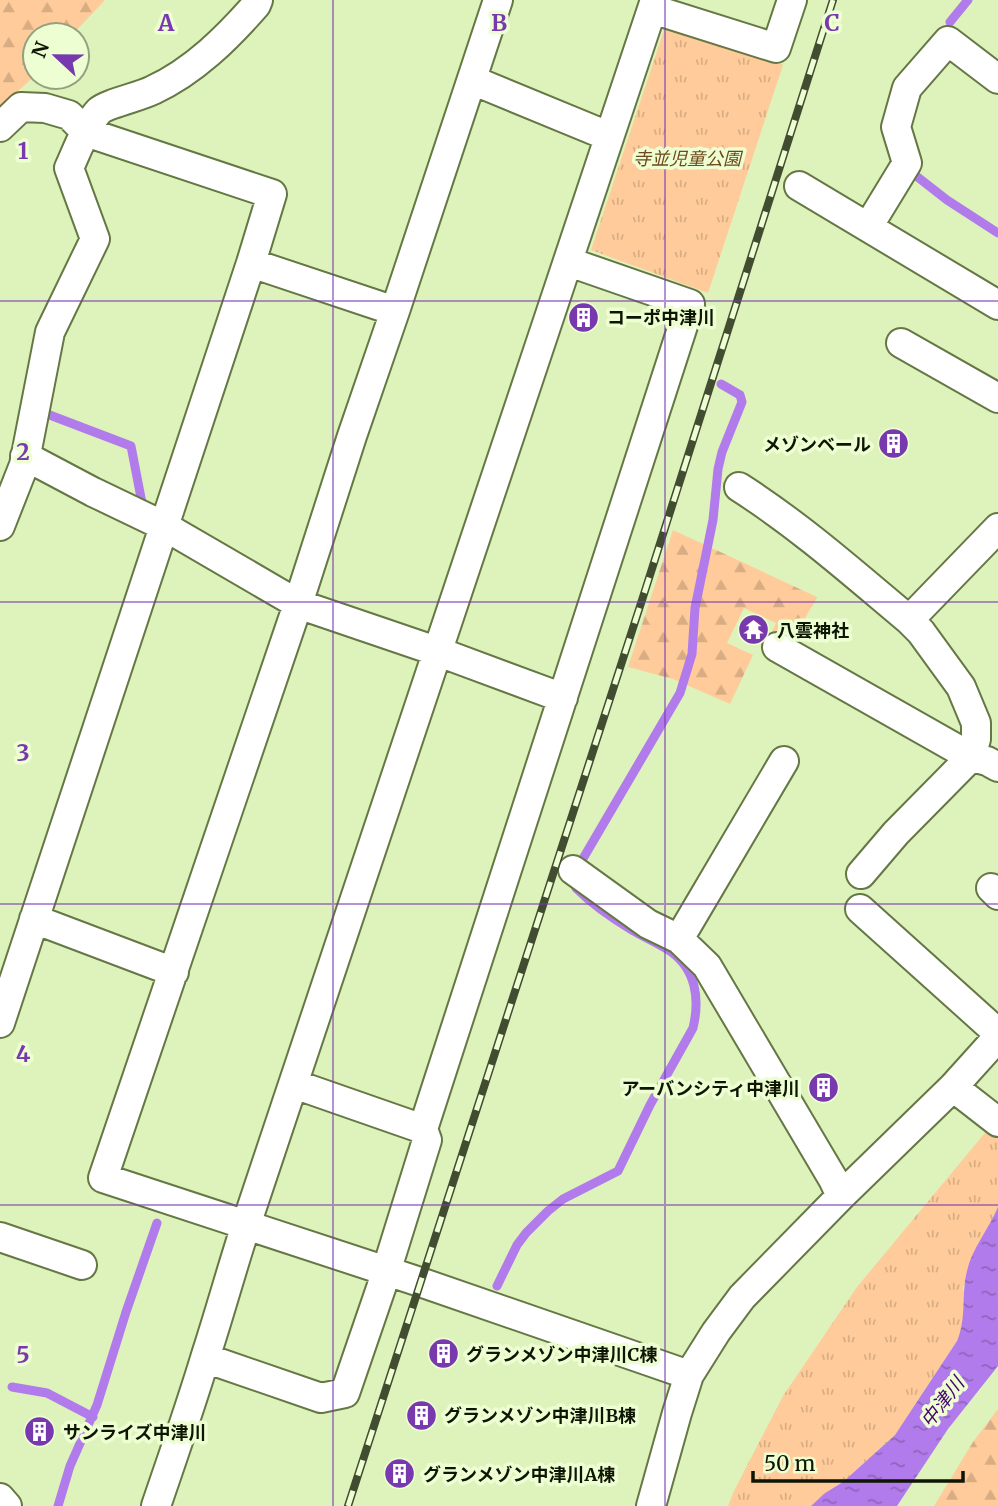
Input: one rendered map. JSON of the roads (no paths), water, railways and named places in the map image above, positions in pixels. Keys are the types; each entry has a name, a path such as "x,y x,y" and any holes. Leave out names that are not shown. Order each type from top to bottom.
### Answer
{"street":[{"path":"0,526 25,456 50,332 95,239 69,168 86,131 99,110 154,90 208,54 234,30 258,0"},
{"path":"498,0 298,604 103,1178 690,1375"},
{"path":"156,1506 246,1225 653,5 776,48 792,0"},
{"path":"868,227 907,163 896,127 906,88 948,41 998,79"},
{"path":"472,80 608,136"},
{"path":"0,127 21,107 45,108 69,115 86,131 272,194 0,1023"},
{"path":"799,187 998,305"},
{"path":"205,1358 321,1398 345,1393 386,1272 427,1140 423,1129 690,304 569,262"},
{"path":"251,263 395,311"},
{"path":"901,343 998,398"},
{"path":"25,456 164,526 298,604 564,698"},
{"path":"739,486 799,528 909,620 921,632 961,687 976,723 976,739 971,757 861,874"},
{"path":"909,620 998,528"},
{"path":"777,647 971,757 988,761 998,767"},
{"path":"679,939 784,761"},
{"path":"573,870 648,923 679,939 707,966 841,1196"},
{"path":"651,1506 690,1375 716,1332 742,1297 841,1196 963,1095 998,1035 860,909"},
{"path":"34,919 174,972"},
{"path":"293,1084 423,1129"},
{"path":"963,1095 998,1122"},
{"path":"0,1237 82,1265"},
{"path":"0,1498 8,1506"}],"water":[{"name":"中津川","path":"998,1207 998,1366 948,1429 897,1506 811,1506 843,1482 895,1435 957,1341 962,1324 969,1263"}],"waterway":[{"path":"950,22 968,0"},
{"path":"915,175 947,200 998,233"},
{"path":"581,862 680,693 692,654 695,608 713,520 718,469 742,402 740,395 721,384"},
{"path":"47,414 131,446 142,503"},
{"path":"497,1286 517,1245 548,1211 563,1199 618,1171 650,1105 693,1028 696,1006 694,985 679,958 610,916 576,888"},
{"path":"58,1506 70,1466 97,1405 157,1223"},
{"path":"12,1387 47,1393 93,1417"}],"railway":[{"path":"348,1506 643,597 833,0"}],"place":[{"name":"コーポ中津川","path":"584,317"},
{"name":"メゾンベール","path":"894,444"},
{"name":"八雲神社","path":"754,630"},
{"name":"アーバンシティ中津川","path":"823,1088"},
{"name":"グランメゾン中津川C棟","path":"443,1354"},
{"name":"グランメゾン中津川B棟","path":"421,1415"},
{"name":"サンライズ中津川","path":"40,1432"},
{"name":"グランメゾン中津川A棟","path":"400,1474"}],"park label":[{"name":"寺並児童公園","path":"687,158"}]}
